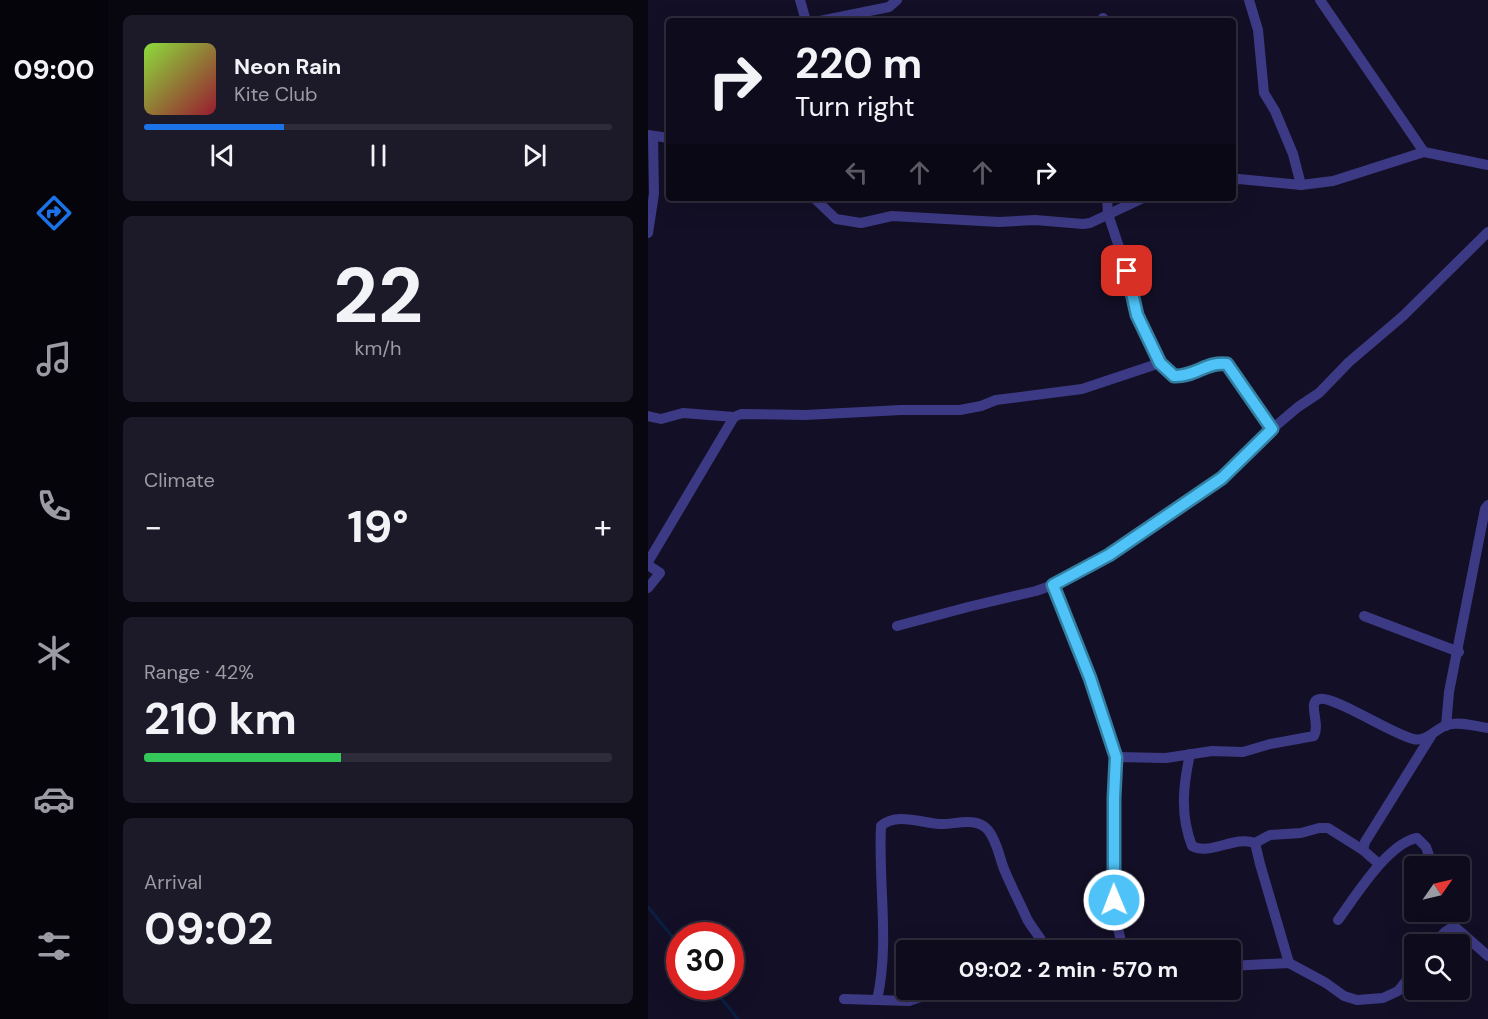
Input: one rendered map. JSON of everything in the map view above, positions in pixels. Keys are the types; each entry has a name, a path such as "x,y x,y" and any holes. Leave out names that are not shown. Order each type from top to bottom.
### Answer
{"street":[{"path":"800,0 805,18"},
{"path":"835,18 889,7 897,0"},
{"path":"1249,0 1258,30 1264,93 1275,111 1293,154 1301,185"},
{"path":"1320,0 1424,152"},
{"path":"648,233 654,194 650,136 666,138"},
{"path":"1236,180 1301,185 1333,181 1424,152 1488,165"},
{"path":"817,201 836,219 861,222 892,216 999,222 1035,220 1083,224 1136,201"},
{"path":"1107,201 1108,214 1127,271 1137,315 1160,363 1174,376 1186,377 1217,363 1227,364 1272,429"},
{"path":"897,626 1036,591 1053,585 1109,555 1222,478 1272,429 1319,393 1336,373 1403,316 1488,232"},
{"path":"648,416 661,418 683,413 734,417 741,414 805,415 901,410 960,410 996,400 1082,389 1160,363"},
{"path":"648,588 660,573 648,564 734,417"},
{"path":"1446,726 1449,692 1459,651 1485,509 1488,505"},
{"path":"1053,585 1090,678 1116,757 1113,885 1115,914 1121,940"},
{"path":"1364,616 1459,651"},
{"path":"1116,757 1166,758 1212,751 1243,752 1270,744 1314,736 1318,725 1314,705 1316,700 1320,699 1326,699 1352,710 1392,731 1416,740 1431,736 1446,726 1460,724 1488,728"},
{"path":"1364,850 1365,842 1383,809 1431,736"},
{"path":"1190,754 1183,802 1187,833 1192,846 1200,850 1238,841 1248,840 1256,843"},
{"path":"877,1000 881,982 884,909 881,826 886,821 908,819 950,824 964,822 987,829 996,843 1003,867 1031,927 1040,940"},
{"path":"1256,843 1270,835 1328,828 1364,850 1379,864"},
{"path":"1338,920 1379,864 1409,840 1417,838 1426,848 1429,856"},
{"path":"1256,843 1260,864 1290,963"},
{"path":"1454,922 1454,926 1488,956"},
{"path":"1443,934 1454,926"},
{"path":"1241,965 1290,963 1344,996 1357,1000 1383,998 1398,991 1404,984"},
{"path":"844,999 896,1000"}],"waterway":[{"path":"648,907 666,929"},
{"path":"723,1000 738,1019"}],"route":[{"path":"1114,900 1116,757 1090,678 1053,585 1109,555 1222,478 1272,429 1227,364 1217,363 1186,377 1174,376 1160,363 1137,315 1127,271"}]}
